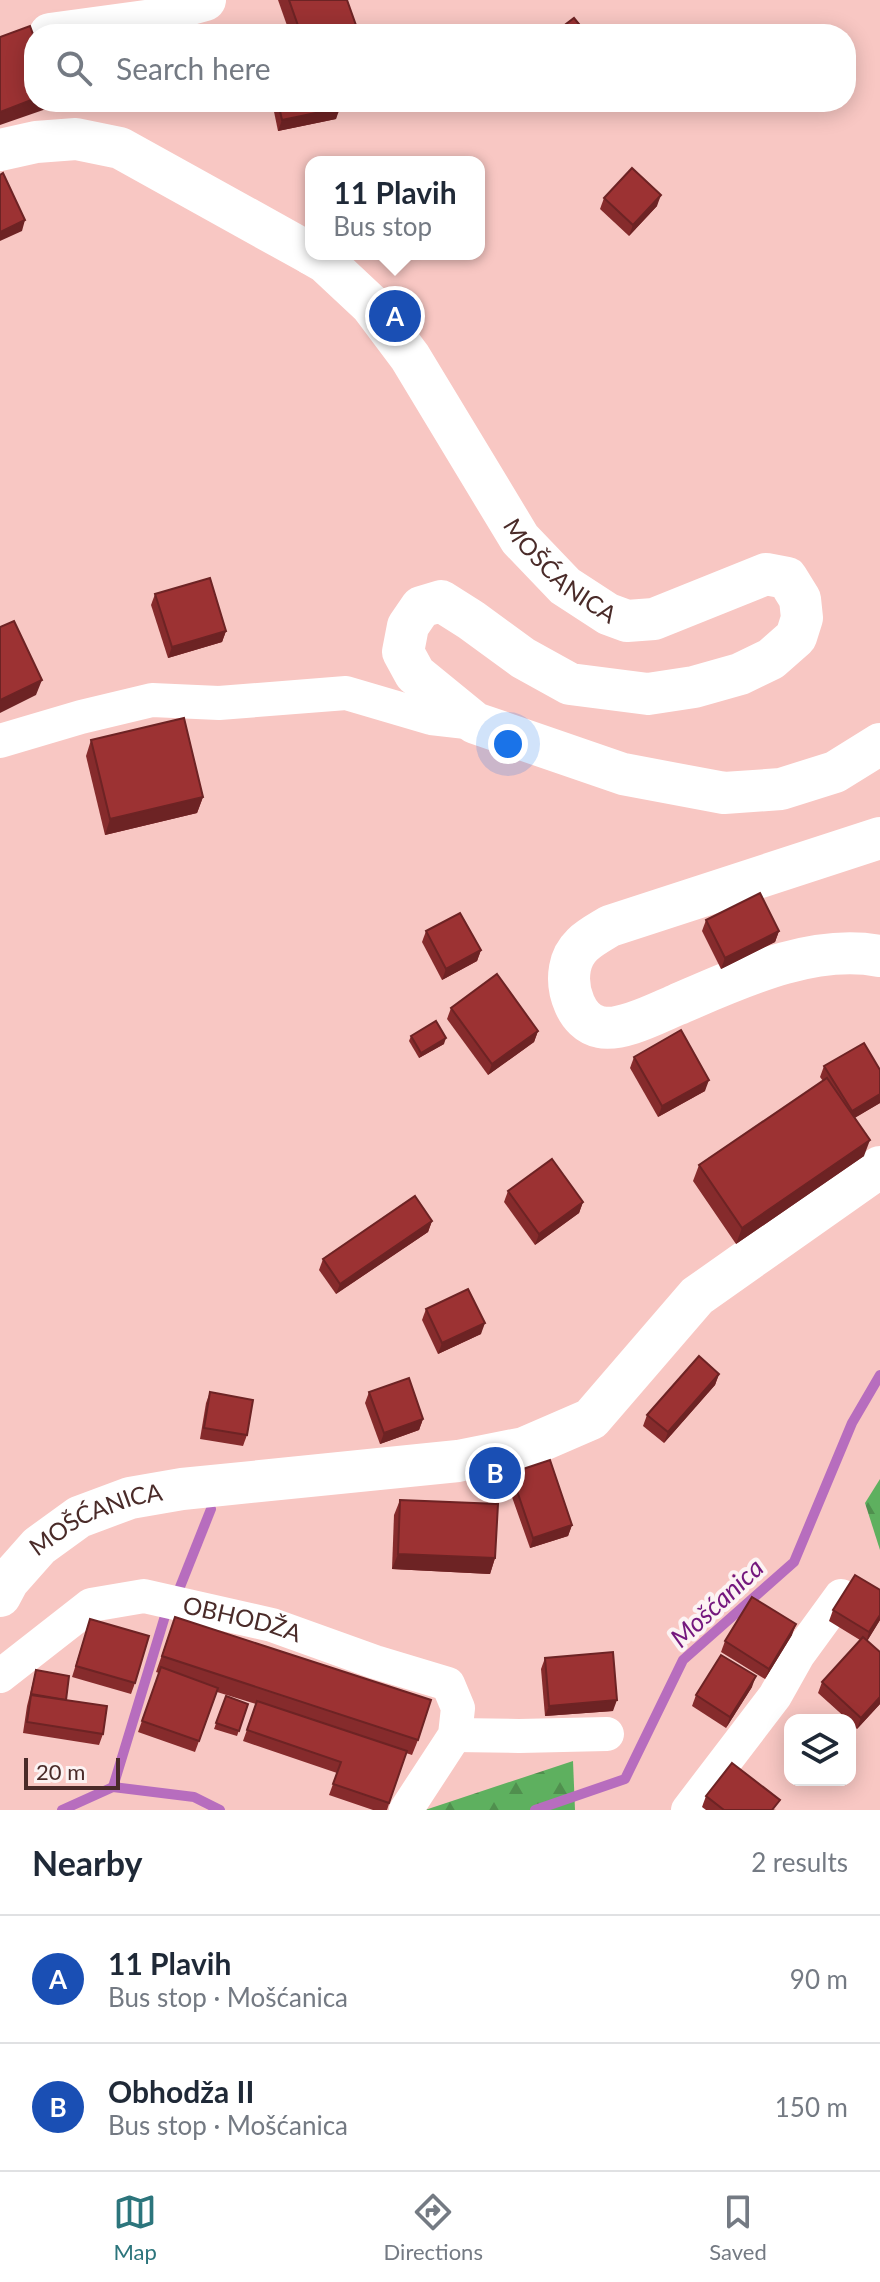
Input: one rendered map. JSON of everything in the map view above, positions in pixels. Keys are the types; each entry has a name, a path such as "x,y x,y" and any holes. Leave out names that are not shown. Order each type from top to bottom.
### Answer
{"main road":[{"path":"123,24 161,19 187,5 205,0"},
{"name":"MOŠĆANICA","path":"0,150 36,142 76,139 120,148 305,251"},
{"name":"MOŠĆANICA","path":"322,260 371,305 410,357 520,539 565,586 608,614 627,621 654,619 766,574 787,578 800,599 802,618 796,637 771,659 740,674 694,687 648,694 570,684 523,658 441,601 421,607 408,626 403,652 415,674 475,723 623,774 724,793 781,789 835,772 880,744"},
{"path":"880,838 610,926 582,943 574,954 568,983 571,997 582,1017 600,1027 619,1027 759,970 810,957 880,956"},
{"name":"MOŠĆANICA","path":"0,1596 8,1581 39,1546 79,1517 130,1498 182,1489 458,1461 524,1448 591,1419 697,1296 880,1167"}],"street":[{"name":"MOŠĆANICA","path":"0,741 152,700 219,703 346,693 431,718 475,723"},
{"name":"OBHODŽA","path":"0,1676 91,1605 144,1596 272,1625 448,1684 458,1708 455,1735"},
{"path":"688,1810 775,1696 798,1655 841,1596"},
{"path":"406,1810 455,1735 607,1734"}],"green space":[{"path":"880,1479 880,1550 865,1503"},
{"path":"573,1761 575,1810 425,1810"}],"building":[{"path":"289,0 347,0 356,24 297,24"},
{"path":"24,28 24,103 0,112 0,37"},
{"path":"280,112 321,112 282,120"},
{"path":"632,168 661,195 633,225 604,198"},
{"path":"3,173 25,220 0,232 0,175"},
{"path":"210,578 226,631 172,647 155,594"},
{"path":"14,621 42,680 0,700 0,627"},
{"path":"184,718 203,797 110,819 91,740"},
{"path":"760,893 779,931 725,958 706,920"},
{"path":"460,913 481,950 446,969 426,931"},
{"path":"497,974 538,1031 492,1064 451,1008"},
{"path":"436,1021 446,1038 421,1053 411,1036"},
{"path":"681,1030 709,1080 662,1106 634,1057"},
{"path":"864,1043 880,1070 880,1094 852,1111 824,1066"},
{"path":"827,1078 870,1140 742,1228 699,1165"},
{"path":"552,1159 583,1202 539,1234 508,1191"},
{"path":"415,1196 432,1221 340,1284 323,1259"},
{"path":"468,1289 485,1323 442,1343 426,1309"},
{"path":"699,1356 719,1374 668,1432 647,1415"},
{"path":"409,1378 423,1419 384,1433 369,1392"},
{"path":"210,1392 253,1400 247,1435 204,1428"},
{"path":"550,1460 572,1525 533,1538 511,1473"},
{"path":"400,1500 498,1504 495,1558 398,1554"},
{"path":"855,1575 880,1590 880,1615 869,1632 833,1610"},
{"path":"752,1597 796,1624 769,1669 725,1641"},
{"path":"175,1617 431,1700 418,1740 162,1656"},
{"path":"90,1619 149,1636 135,1683 76,1666"},
{"path":"863,1637 880,1652 880,1697 861,1718 822,1682"},
{"path":"613,1652 617,1700 549,1706 545,1658"},
{"path":"721,1655 756,1676 730,1717 696,1695"},
{"path":"161,1667 218,1688 199,1741 142,1721"},
{"path":"36,1670 69,1676 66,1700 31,1694"},
{"path":"31,1695 107,1706 103,1734 27,1722"},
{"path":"226,1696 248,1704 239,1731 216,1723"},
{"path":"257,1701 407,1751 389,1803 333,1784 341,1762 247,1730"},
{"path":"732,1763 780,1800 772,1810 724,1810 706,1796"}],"waterway":[{"name":"Mošćanica","path":"535,1810 625,1779 683,1660 794,1562 852,1423 880,1375"},
{"path":"180,1587 211,1509"},
{"path":"113,1787 165,1616"},
{"name":"Mošćanica","path":"62,1810 113,1787 194,1797 220,1810"}],"place":[{"name":"11 Plavih","path":"395,316"},
{"name":"Obhodža II","path":"495,1473"}]}
